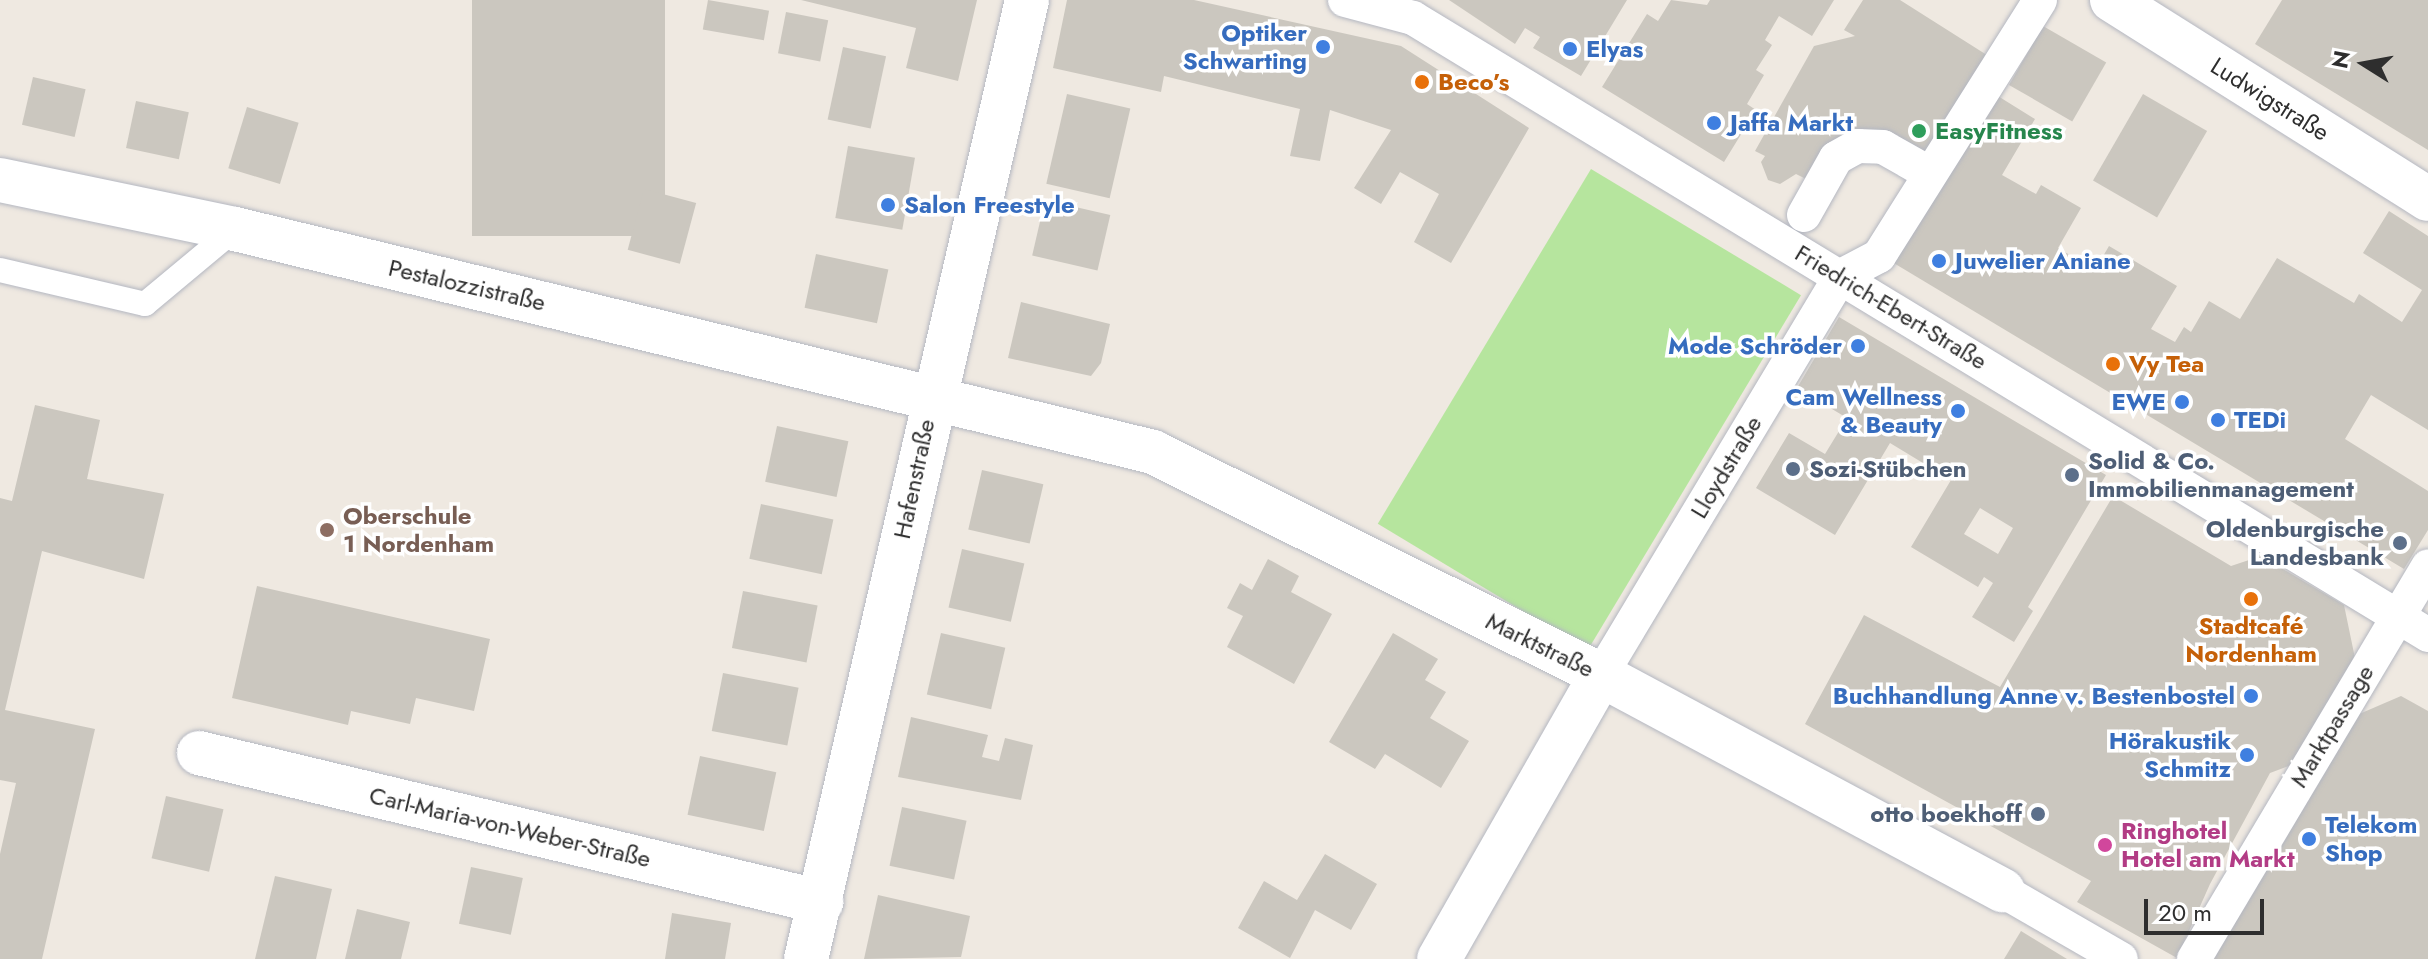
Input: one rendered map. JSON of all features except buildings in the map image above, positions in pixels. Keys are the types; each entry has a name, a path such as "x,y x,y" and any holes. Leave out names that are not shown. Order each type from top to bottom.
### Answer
{"street":[{"name":"Hafenstraße","path":"806,959 932,396 1027,0"},
{"name":"Friedrich-Ebert-Straße","path":"1345,0 1413,18 2428,635"},
{"path":"1841,276 1879,256 2040,0"},
{"name":"Ludwigstraße","path":"2112,0 2428,199"},
{"path":"1804,215 1836,158 1858,146 1883,147 1929,173"},
{"name":"Pestalozzistraße","path":"0,180 235,229 932,396"},
{"name":"Lloydstraße","path":"1439,959 1601,675 1841,276"},
{"name":"Marktstraße","path":"932,396 1153,452 1601,675 2003,891 2121,959"},
{"name":"Marktpassage","path":"2194,959 2428,566"},
{"name":"Carl-Maria-von-Weber-Straße","path":"199,753 821,902"}],"lane":[{"path":"0,270 145,304 235,229"}],"green space":[{"path":"1591,169 1801,295 1588,650 1378,524"}],"place":[{"name":"Optiker Schwarting","path":"1323,47"},
{"name":"Elyas","path":"1570,49"},
{"name":"Beco’s","path":"1422,82"},
{"name":"Jaffa Markt","path":"1714,123"},
{"name":"EasyFitness","path":"1919,131"},
{"name":"Salon Freestyle","path":"888,205"},
{"name":"Juwelier Aniane","path":"1939,261"},
{"name":"Mode Schröder","path":"1858,346"},
{"name":"Vy Tea","path":"2113,364"},
{"name":"EWE","path":"2182,402"},
{"name":"Cam Wellness & Beauty","path":"1958,411"},
{"name":"TEDi","path":"2218,420"},
{"name":"Sozi-Stübchen","path":"1793,469"},
{"name":"Solid & Co. Immobilienmanagement","path":"2072,475"},
{"name":"Oberschule 1 Nordenham","path":"327,530"},
{"name":"Oldenburgische Landesbank","path":"2400,543"},
{"name":"Stadtcafé Nordenham","path":"2251,599"},
{"name":"Buchhandlung Anne v. Bestenbostel","path":"2251,696"},
{"name":"Hörakustik Schmitz","path":"2247,755"},
{"name":"otto boekhoff","path":"2038,814"},
{"name":"Telekom Shop","path":"2309,839"},
{"name":"Ringhotel Hotel am Markt","path":"2105,845"}]}
